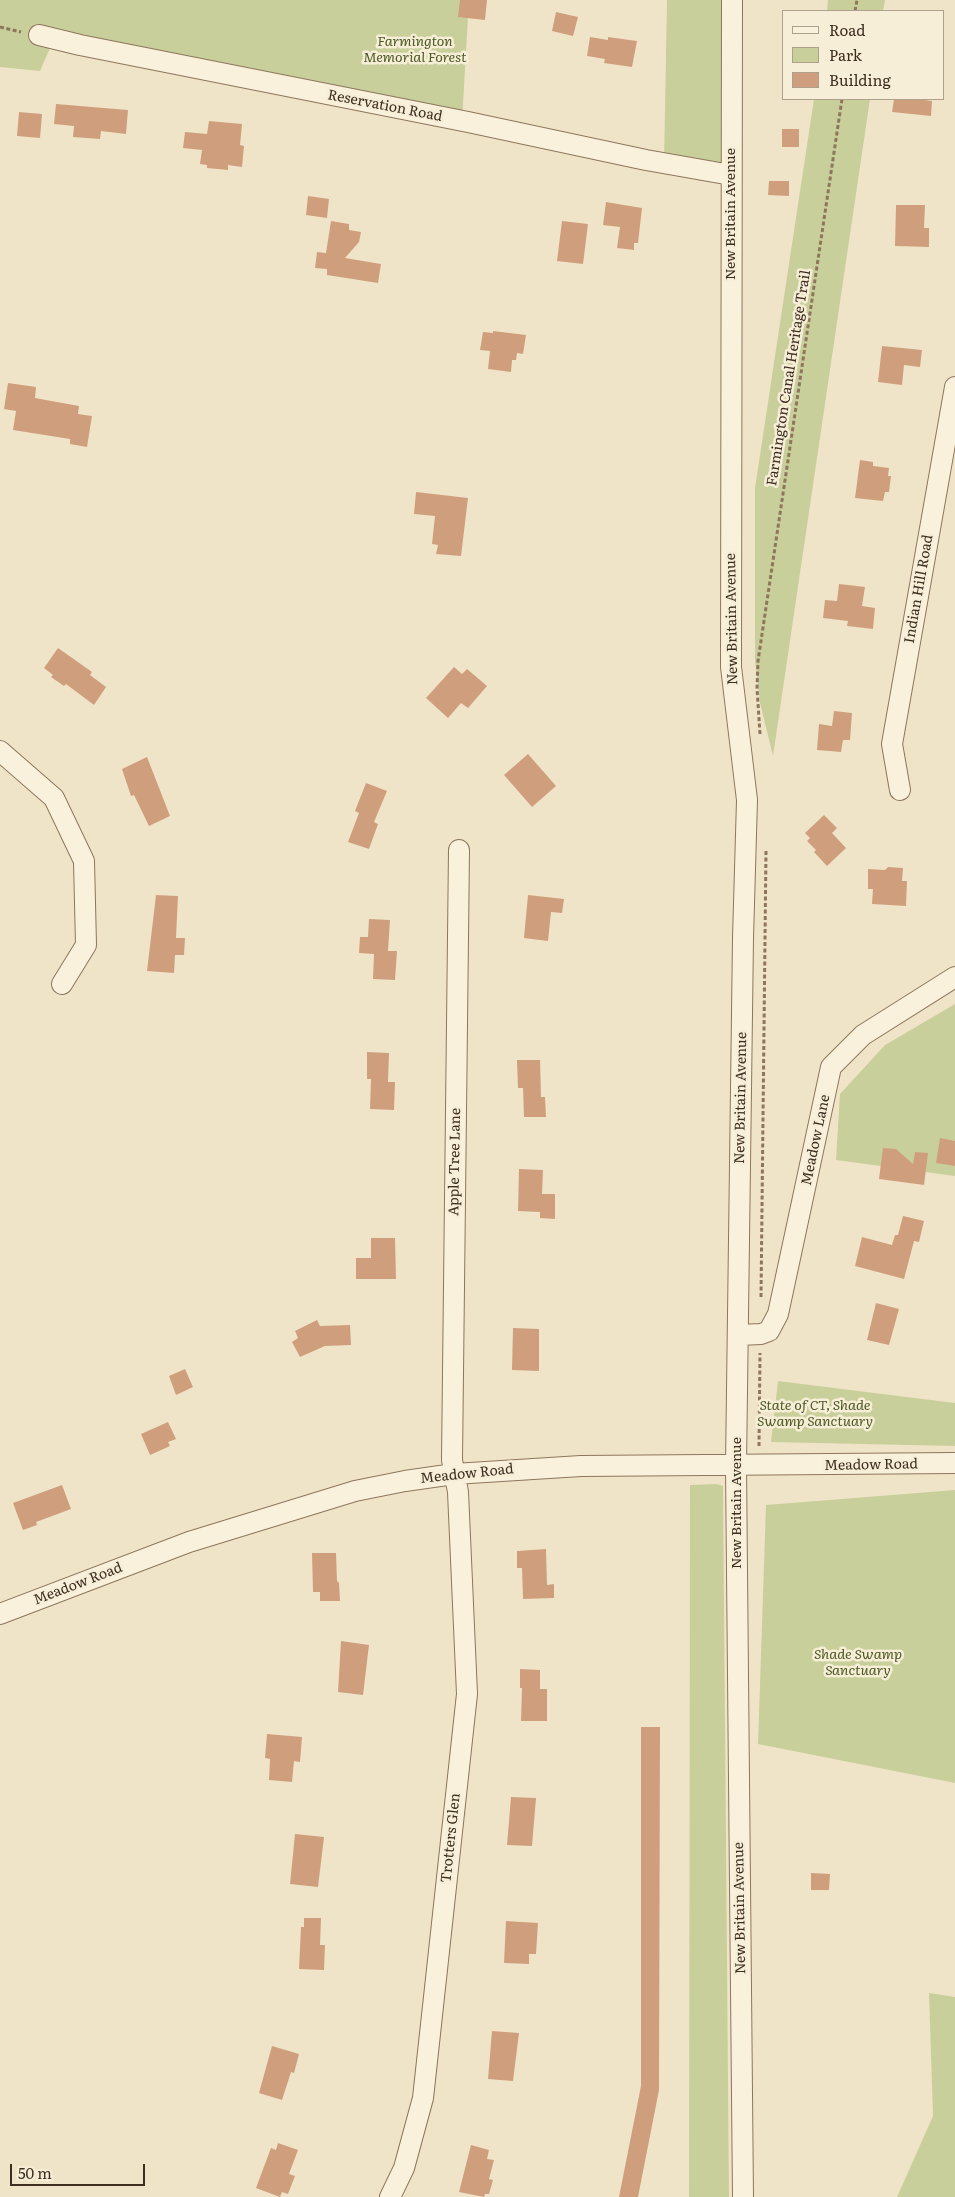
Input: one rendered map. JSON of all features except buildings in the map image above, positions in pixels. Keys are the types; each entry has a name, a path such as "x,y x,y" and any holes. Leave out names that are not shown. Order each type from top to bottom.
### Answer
{"street":[{"name":"New Britain Avenue","path":"732,0 731,667 747,800 743,938 736,1466 743,2197"},
{"name":"Reservation Road","path":"39,34 80,46 468,122 646,160 731,175"},
{"name":"Indian Hill Road","path":"900,790 892,744 955,387"},
{"path":"0,750 54,798 84,861 86,944 62,984"},
{"name":"Apple Tree Lane","path":"454,1474 452,1460 459,850"},
{"name":"Meadow Lane","path":"739,1335 761,1334 769,1331 778,1314 831,1067 863,1035 955,976"},
{"name":"Meadow Road","path":"0,1614 189,1542 355,1491 454,1474 581,1466 955,1463"},
{"name":"Trotters Glen","path":"390,2197 404,2168 423,2098 467,1694 458,1492 454,1474"}],"path":[{"name":"Farmington Canal Heritage Trail","path":"758,661 842,100"}],"green space":[{"name":"Farmington Memorial Forest","path":"0,0 469,0 462,121 54,39 40,71 0,67"},
{"path":"667,0 732,0 731,175 664,163"},
{"path":"828,0 885,0 883,10 827,10"},
{"path":"814,100 870,100 773,756 760,703 755,659 755,488"},
{"path":"955,1004 955,1176 836,1160 840,1094 885,1045"},
{"name":"State of CT, Shade Swamp Sanctuary","path":"778,1381 955,1403 955,1446 771,1442"},
{"path":"717,1484 723,1486 729,2197 689,2197 690,1485"},
{"name":"Shade Swamp Sanctuary","path":"955,1490 955,1783 758,1744 766,1505"},
{"path":"929,1993 955,1997 955,2197 897,2197 933,2116"}]}
